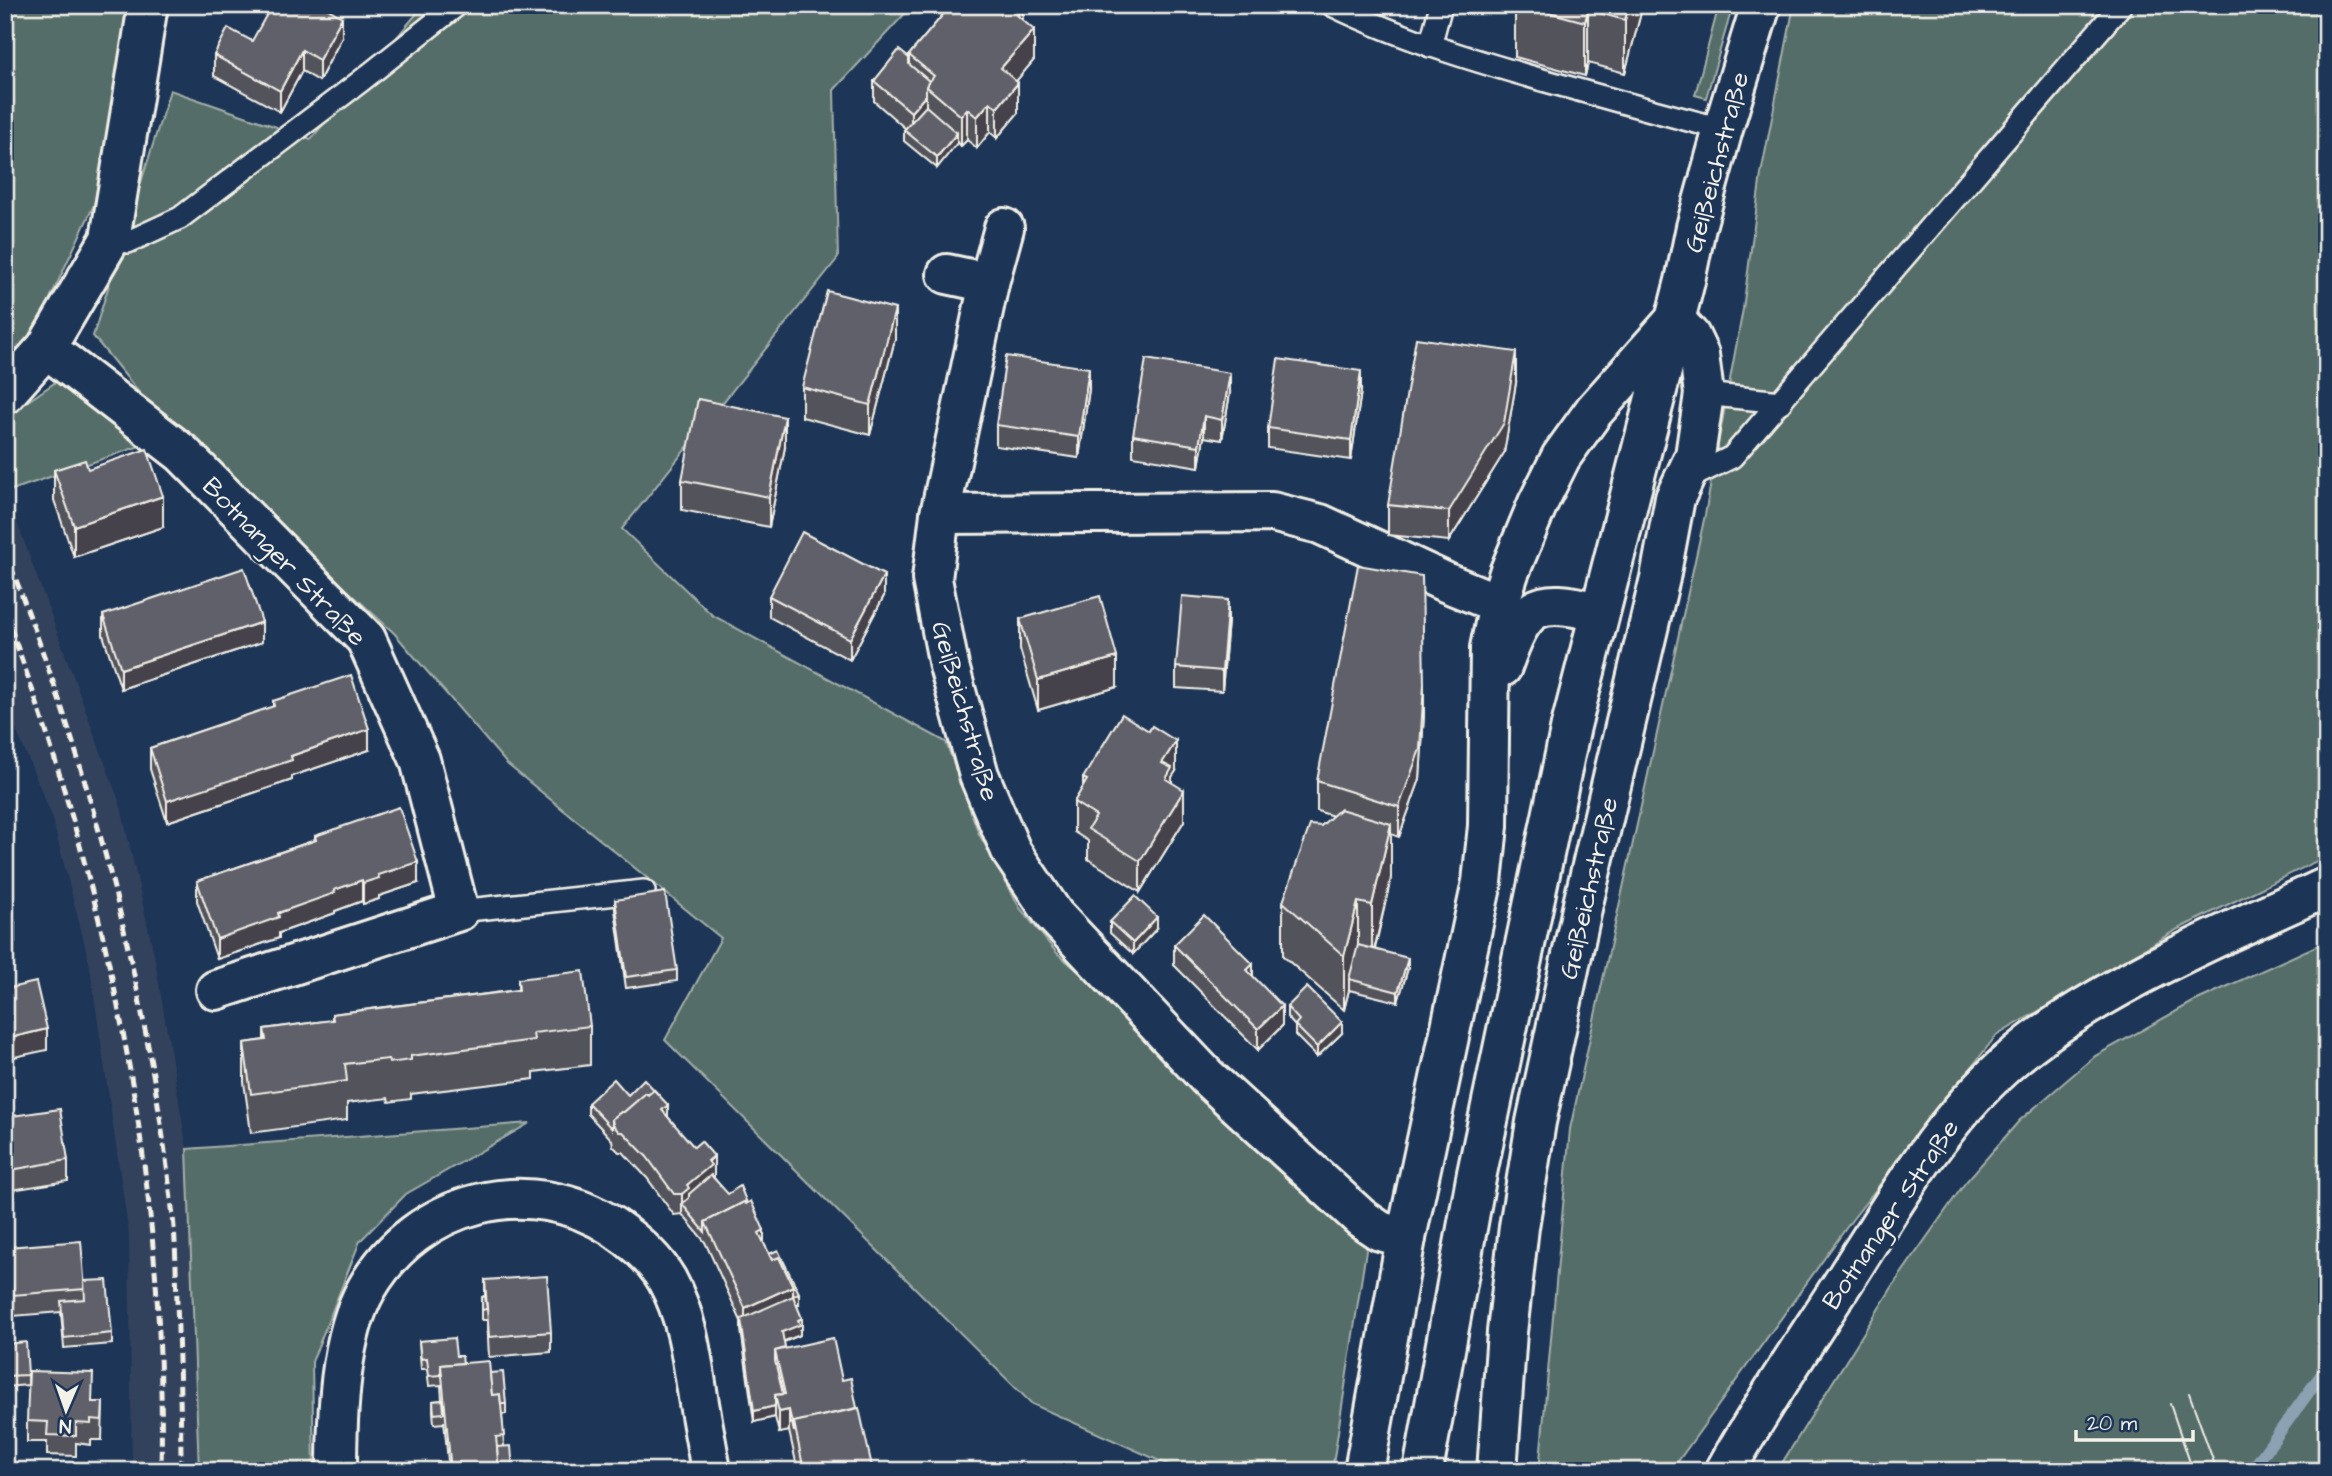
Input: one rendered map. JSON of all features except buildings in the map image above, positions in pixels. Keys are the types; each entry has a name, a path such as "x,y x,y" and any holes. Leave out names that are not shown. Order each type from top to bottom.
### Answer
{"main road":[{"path":"5,394 46,348 110,239 148,5"},
{"name":"Geißeichstraße","path":"1423,1471 1477,1173 1571,726 1675,320 1696,227 1761,5"},
{"name":"Geißeichstraße","path":"1004,228 989,283 940,514 932,579 949,666 979,775 1012,853 1054,915 1207,1077 1361,1218 1380,1231 1406,1238"},
{"path":"947,274 989,283"},
{"name":"Geißeichstraße","path":"1497,1471 1507,1332 1519,1227 1536,1122 1583,905 1660,578 1675,498 1695,456 1704,394 1699,355 1690,336 1675,320"},
{"name":"Geißeichstraße","path":"1364,1471 1406,1238 1482,882 1488,826 1490,648 1499,604 1522,540 1561,457 1594,411 1675,320"},
{"name":"Botnanger Straße","path":"46,348 182,453 366,639 421,760 459,911"},
{"path":"940,514 1272,512 1320,524 1499,604"},
{"path":"1490,702 1512,639 1527,614 1542,606 1560,605 1599,613"},
{"name":"Botnanger Straße","path":"1725,1471 1760,1409 1918,1163 1954,1117 1986,1083 2043,1034 2105,995 2196,948 2327,887"},
{"path":"216,990 459,911"},
{"path":"337,1471 340,1399 345,1357 353,1323 366,1290 387,1259 414,1233 456,1210 494,1199 524,1197 558,1203 600,1218 635,1242 666,1278 683,1315 691,1348 711,1471"}],"lane":[{"path":"110,239 128,242 180,218 457,5"},
{"path":"1332,5 1375,26 1430,46 1507,70 1723,129"},
{"path":"1430,46 1441,5"},
{"path":"1685,480 1732,457 2121,5"},
{"path":"1704,394 1781,401"},
{"path":"459,911 645,891"}],"shaded area":[{"path":"6,492 121,807 154,954 187,1149 199,1471 132,1471 129,1235 89,961 51,814 5,703"}],"green space":[{"path":"5,5 131,5 94,205 33,335 5,366"},
{"path":"424,5 913,5 834,90 838,258 622,529 712,615 946,742 979,834 1020,908 1056,952 1134,1020 1367,1244 1332,1471 1182,1471 1032,1404 665,1040 721,938 507,764 394,633 158,416 93,336 170,90 311,139"},
{"path":"1719,5 1733,5 1706,98 1695,95"},
{"path":"1794,5 2327,5 2327,856 2178,929 1996,1036 1852,1220 1671,1471 1539,1471 1570,1129 1705,515 1743,309 1761,174"},
{"path":"63,377 149,443 6,492 5,417"},
{"path":"2327,941 2327,1471 1777,1471 1896,1281 1965,1183 2019,1121 2095,1056 2193,1002"},
{"path":"530,1123 406,1194 360,1241 312,1362 314,1471 199,1471 187,1149"}],"waterway":[{"path":"2251,1471 2327,1367"}],"tram line":[{"path":"2189,1393 2217,1471"},
{"path":"2170,1404 2193,1471"}],"railway":[{"path":"5,552 36,632 89,796 112,879 148,1046 174,1228 181,1471"},
{"path":"5,613 73,821 101,928 124,1035 154,1252 160,1361 161,1471"}]}
